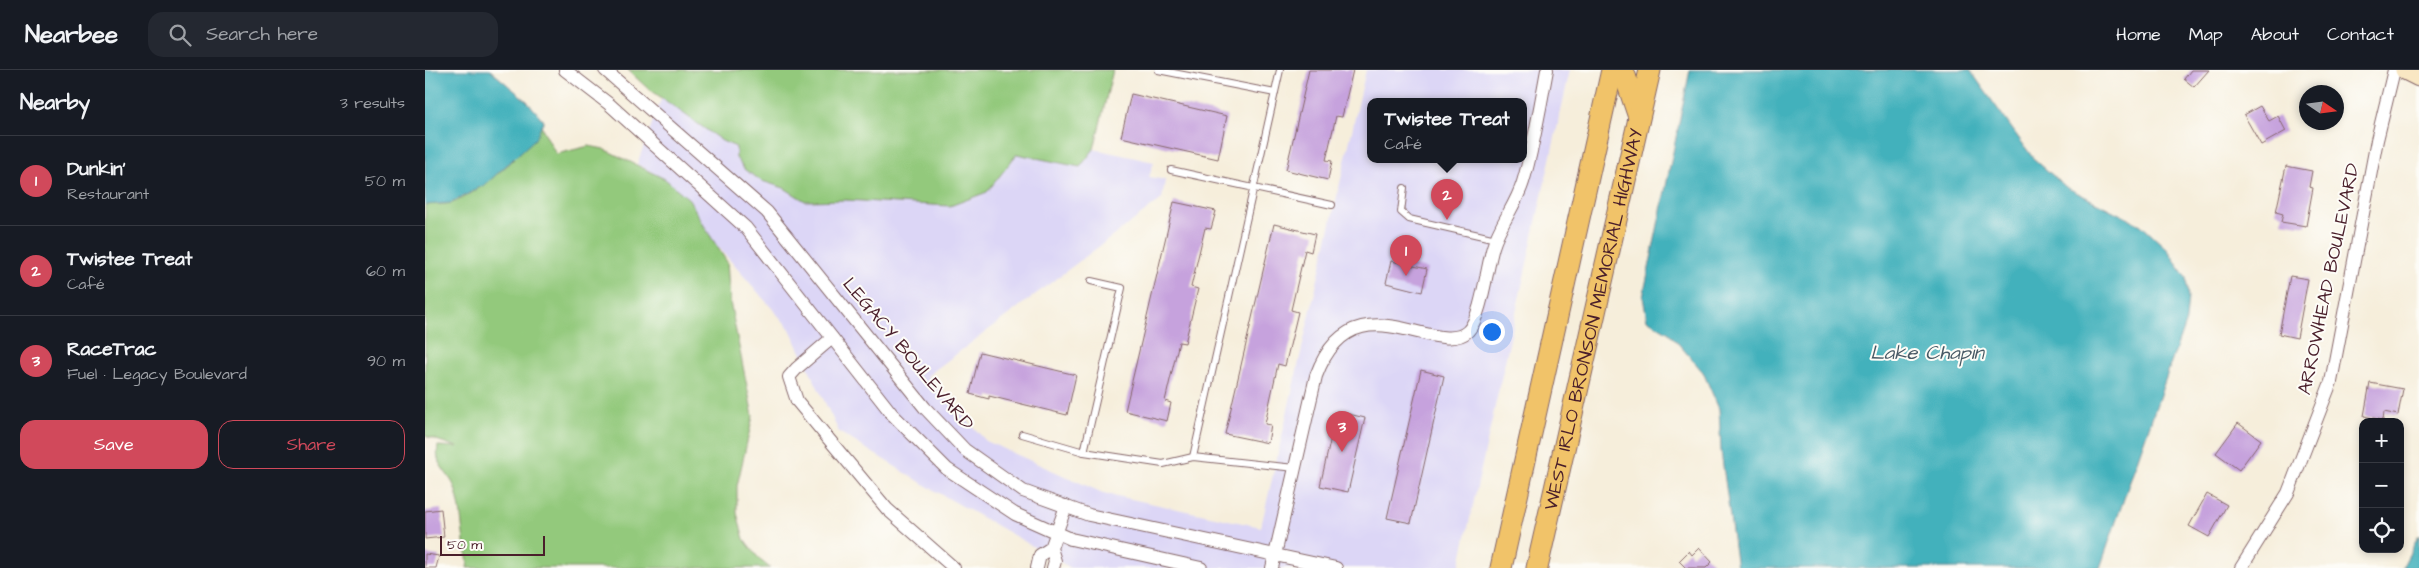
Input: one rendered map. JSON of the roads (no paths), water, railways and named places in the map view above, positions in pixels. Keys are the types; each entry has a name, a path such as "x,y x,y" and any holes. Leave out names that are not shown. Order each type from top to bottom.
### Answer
{"highway":[{"name":"WEST IRLO BRONSON MEMORIAL HIGHWAY","path":"1501,568 1612,70"},
{"path":"1623,70 1639,116"},
{"name":"WEST IRLO BRONSON MEMORIAL HIGHWAY","path":"1537,568 1650,70"}],"main road":[{"path":"2405,70 2419,77"}],"street":[{"path":"565,70 609,104 746,228 892,414 947,469 1015,514 1071,538 1201,568"},
{"name":"LEGACY BOULEVARD","path":"605,70 767,212 925,408 965,450 1023,491 1089,515 1274,562 1336,568"},
{"path":"1274,562 1316,376 1320,364 1335,344 1355,331 1374,325 1393,326 1447,338 1463,334 1469,330 1473,322 1496,240 1523,182 1547,70"},
{"name":"ARROWHEAD BOULEVARD","path":"2241,568 2288,493 2331,382 2377,140 2394,70"},
{"path":"832,338 797,368 789,378 797,401 887,509 950,567"},
{"path":"1037,568 1040,555 1051,548 1066,506"},
{"path":"1051,548 1055,561 1053,568"}],"lane":[{"path":"1158,70 1275,93"},
{"path":"1193,457 1280,70"},
{"path":"1171,170 1254,186 1332,205"},
{"path":"1404,188 1401,212 1409,219 1496,240"},
{"path":"1084,452 1122,288 1091,281"},
{"path":"1022,434 1084,452 1163,464 1193,457 1295,468"}],"water":[{"path":"425,70 490,70 527,101 544,121 535,139 486,184 451,203 425,205"},
{"name":"Lake Chapin","path":"1690,70 1970,70 2033,158 2066,187 2141,225 2168,250 2186,278 2188,297 2186,320 2100,568 1737,568 1721,451 1719,409 1703,372 1669,333 1647,320 1643,297"},
{"path":"2419,535 2419,568 2402,568"}],"place":[{"name":"Twistee Treat","path":"1447,220"},
{"name":"Dunkin'","path":"1406,276"},
{"name":"RaceTrac","path":"1342,452"}]}
